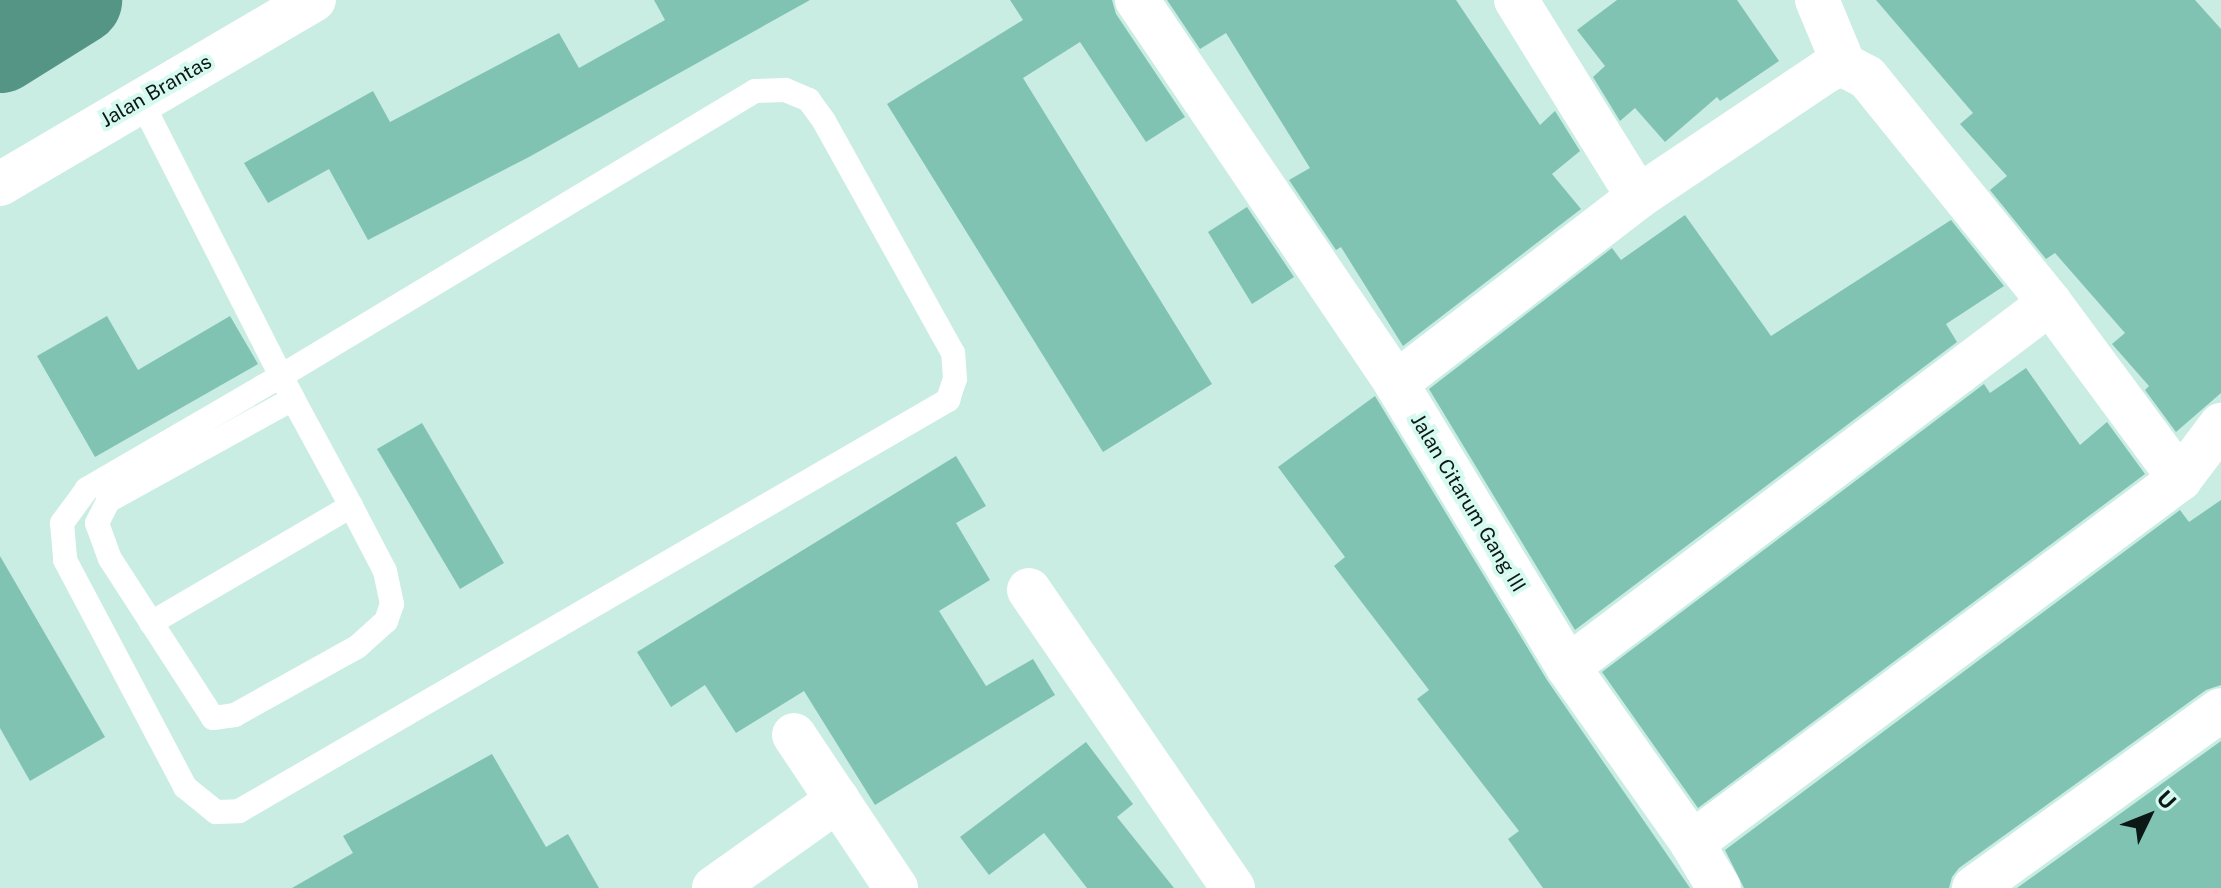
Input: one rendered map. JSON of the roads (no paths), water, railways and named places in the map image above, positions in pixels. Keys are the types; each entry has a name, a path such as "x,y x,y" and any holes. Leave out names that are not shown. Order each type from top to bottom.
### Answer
{"street":[{"name":"Jalan Brantas","path":"0,184 140,99 314,0"},
{"name":"Jalan Citarum Gang III","path":"1137,0 1396,383 1568,667 1692,843 1719,888"},
{"path":"1516,0 1638,197"},
{"path":"1817,0 1844,65 1867,77 2050,303 2180,479"},
{"path":"1396,383 1638,197 1829,69 1844,65"},
{"path":"1568,667 2050,303"},
{"path":"1692,843 2180,479 2221,425"},
{"path":"1029,590 1233,888"},
{"path":"1974,888 2221,710"},
{"path":"794,735 896,888"},
{"path":"714,888 838,800"}],"lane":[{"path":"785,90 809,100 824,121 953,353 955,379 948,400 239,811 216,812 185,787 65,560 62,523 87,489 158,448 755,91 785,90"},
{"path":"140,99 281,376 385,571 392,604 386,621 357,647 235,715 213,718 110,559 97,523 108,501 293,399"},
{"path":"158,448 172,468"},
{"path":"151,623 351,506"}],"waterway":[{"path":"0,48 77,0"}]}
